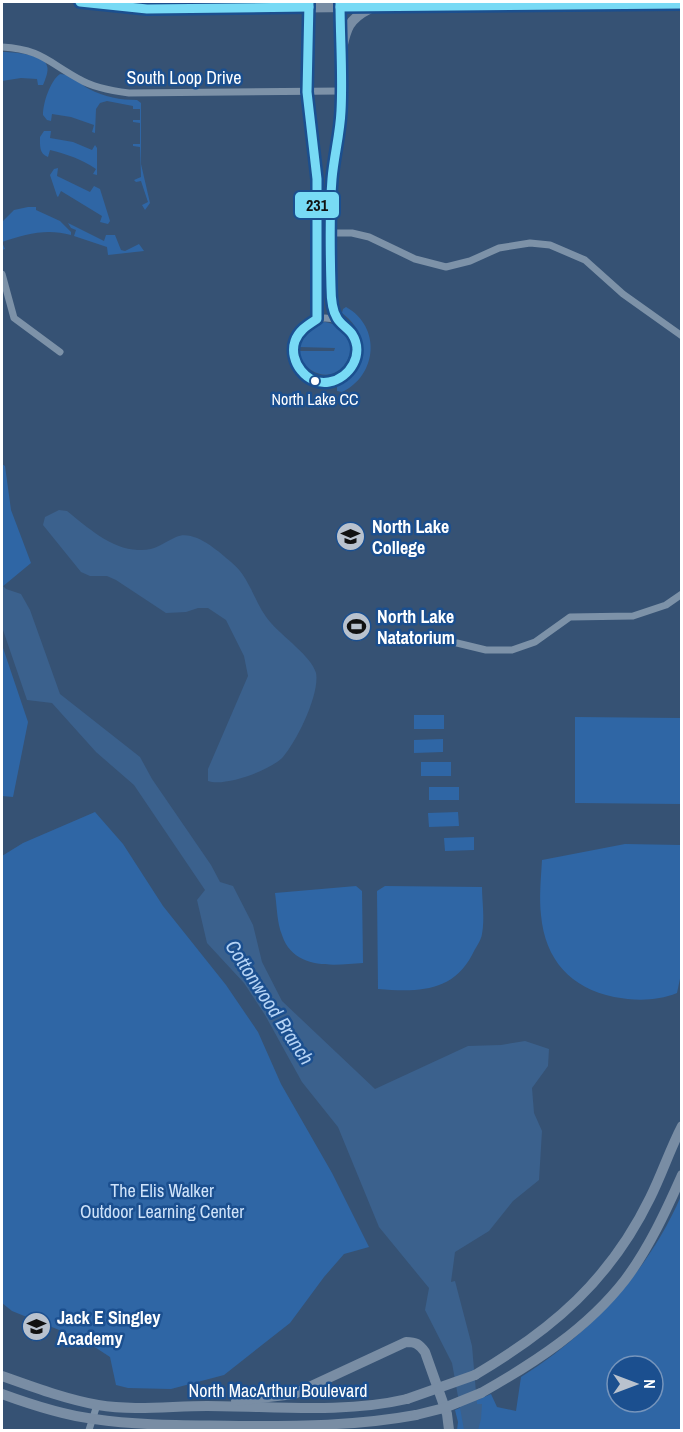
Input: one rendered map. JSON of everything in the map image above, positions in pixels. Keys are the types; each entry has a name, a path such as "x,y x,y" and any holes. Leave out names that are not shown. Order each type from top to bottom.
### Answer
{"main road":[{"path":"84,2 147,9 309,4 375,7 681,4"},
{"path":"340,57 349,23 358,15 375,7"},
{"name":"North MacArthur Boulevard","path":"2,1376 41,1390 97,1405 126,1408 206,1406 353,1408 407,1399 475,1375 562,1315 589,1290 627,1239 650,1197 681,1126"},
{"name":"North MacArthur Boulevard","path":"2,1394 49,1410 93,1419 158,1424 338,1425 383,1422 444,1408 481,1393 540,1358 603,1305 625,1280 659,1225 681,1175"},
{"path":"206,1406 294,1394 406,1342 413,1342 419,1344 425,1352 447,1414 449,1431"},
{"path":"158,1424 189,1431"}],"street":[{"path":"309,4 307,92 317,178 317,319"},
{"path":"337,320 332,299 329,233 332,179 341,111 340,4"},
{"name":"South Loop Drive","path":"2,47 21,48 40,55 81,81 112,91 129,93 340,91"},
{"path":"316,232 352,233 369,237 415,259 446,267 471,261 499,248 530,243 550,245 585,260 623,294 681,336"},
{"path":"2,274 14,318 60,352"},
{"path":"317,319 337,320 346,326 353,334 357,346 353,366 337,380 316,381 307,377 299,370 293,356 294,340 299,330 307,323 317,319"},
{"path":"457,643 486,650 512,650 535,642 570,617 633,616 666,605 681,594"},
{"path":"89,1431 97,1405"}],"green space":[{"path":"2,52 27,54 45,62 48,70 43,85 38,85 37,79 21,78 2,81"},
{"path":"60,74 72,77 101,94 119,99 137,100 141,103 141,164 150,203 145,210 142,205 148,202 141,181 134,180 141,177 140,147 133,146 133,144 140,144 140,123 133,122 133,120 140,120 140,109 107,101 100,103 96,109 95,133 92,132 94,125 71,117 52,114 51,121 47,120 43,115 44,105 50,87"},
{"path":"44,131 51,131 50,138 73,142 92,150 95,145 97,175 93,174 96,169 74,157 50,150 48,157 45,156 40,143 40,137"},
{"path":"58,168 57,176 90,192 94,186 100,189 110,221 108,224 100,222 102,216 61,191 57,196 50,175 54,169"},
{"path":"28,207 36,207 36,210 60,221 71,232 71,235 53,232 36,233 2,242 2,222 14,210"},
{"path":"68,223 104,241 106,235 115,235 121,250 125,251 139,244 144,251 108,255 107,247 74,236 76,230"},
{"path":"346,307 358,316 365,326 370,338 371,351 362,375 354,385 342,392 337,391 337,386 350,377 358,367 363,350 355,326 342,313"},
{"path":"325,322 340,328 348,336 351,347 349,358 343,367 334,373 323,375 306,366 299,351 334,351 335,348 299,347 302,337 308,330"},
{"path":"2,464 5,466 11,510 31,563 2,587"},
{"path":"2,645 28,722 13,797 2,796"},
{"path":"414,715 444,715 444,729 414,729"},
{"path":"575,717 681,718 681,804 575,803"},
{"path":"443,739 443,752 414,753 414,740"},
{"path":"421,762 451,762 451,776 421,776"},
{"path":"429,787 459,787 459,800 429,800"},
{"name":"The Elis Walker Outdoor Learning Center","path":"95,812 123,844 163,906 226,985 258,1032 281,1084 332,1173 369,1247 344,1254 290,1323 224,1375 171,1389 128,1388 116,1385 110,1357 84,1340 12,1311 2,1303 2,856 23,843"},
{"path":"458,812 459,826 429,827 428,813"},
{"path":"474,837 474,850 445,851 444,838"},
{"path":"625,844 681,845 682,969 677,993 669,996 646,1000 599,993 573,979 563,969 548,946 540,901 542,860"},
{"path":"356,886 362,891 363,963 328,965 305,960 296,955 288,947 280,930 275,893"},
{"path":"385,886 482,887 481,937 464,967 454,977 419,990 378,989 377,891"},
{"path":"681,1196 681,1430 457,1430 455,1410 491,1394 497,1407 516,1411 521,1377 547,1360 594,1320 615,1298 652,1250"}],"water":[{"path":"59,510 67,511 100,536 128,549 149,549 183,535 198,538 238,568 265,616 309,660 316,673 311,705 295,740 283,757 269,767 247,776 225,782 208,781 208,769 248,676 244,656 226,620 208,608 166,613 116,580 107,576 90,576 81,572 43,525 45,517"},
{"name":"Cottonwood Branch","path":"2,585 6,589 21,594 30,610 60,694 140,757 220,882 233,886 253,925 262,962 282,1001 375,1089 468,1046 501,1045 525,1041 549,1049 548,1066 532,1088 534,1113 542,1131 539,1180 513,1201 489,1231 455,1252 451,1282 455,1281 472,1346 477,1404 482,1404 478,1430 464,1430 452,1363 425,1310 429,1288 379,1227 338,1127 302,1082 265,1015 244,983 207,943 197,900 205,890 134,785 96,752 52,703 27,700 2,627"}],"transit line":[{"name":"231","path":"80,2 147,9 309,7"},
{"name":"231","path":"309,2 307,92 317,179 317,319 299,334 295,341 294,356 301,371 313,380 321,382 337,380 343,376 353,364 357,349 352,334 335,315 331,295 331,192 342,97 340,2"},
{"name":"231","path":"340,7 682,4"}],"place":[{"name":"North Lake CC","path":"315,381"},
{"name":"North Lake College","path":"351,536"},
{"name":"North Lake Natatorium","path":"356,626"},
{"name":"Jack E Singley Academy","path":"36,1327"}]}
